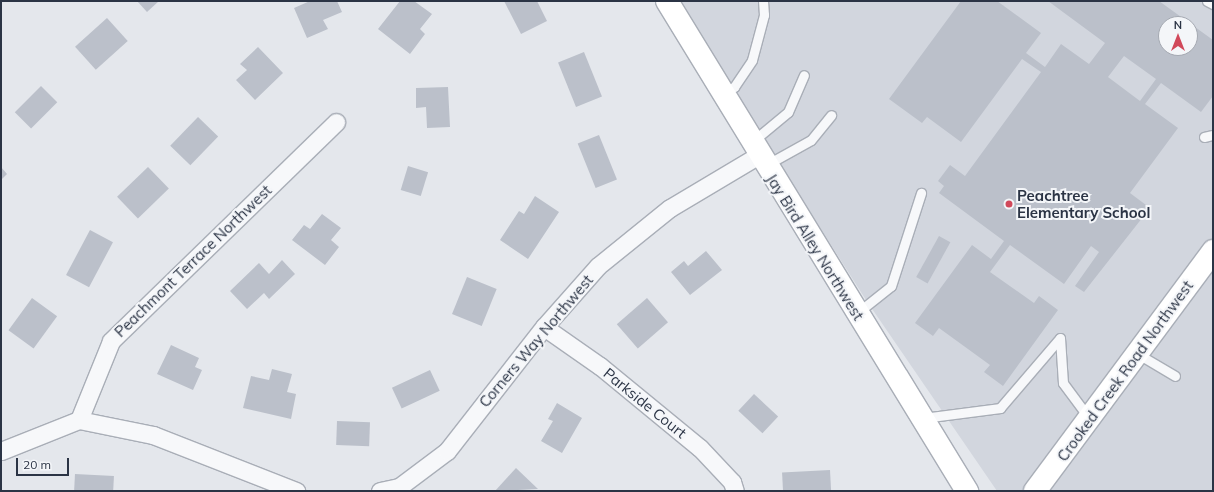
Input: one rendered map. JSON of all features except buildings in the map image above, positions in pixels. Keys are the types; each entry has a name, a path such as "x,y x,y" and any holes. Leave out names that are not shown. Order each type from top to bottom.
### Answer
{"street":[{"name":"Jay Bird Alley Northwest","path":"667,1 758,154 967,491"},
{"name":"Peachmont Terrace Northwest","path":"79,420 111,341 336,122"},
{"name":"Corners Way Northwest","path":"380,491 398,487 447,450 544,327 598,266 670,208 758,154"},
{"name":"Crooked Creek Road Northwest","path":"1035,491 1090,420 1213,251"},
{"name":"Parkside Court","path":"544,327 600,366 700,448 732,482 735,491"},
{"path":"1,451 79,420 153,435 296,491"}],"lane":[{"path":"721,92 734,87 752,60 764,15 763,1"},
{"path":"1207,1 1213,4"},
{"path":"758,154 788,112 804,74"},
{"path":"758,154 811,140 831,115"},
{"path":"856,314 891,286 921,193"},
{"path":"921,418 1000,408 1060,338 1063,383 1090,420"},
{"path":"1138,354 1175,376"}],"shaded area":[{"name":"Peachtree Elementary School","path":"676,1 1213,1 1213,491 997,491 866,300"}],"place":[{"name":"Peachtree Elementary School","path":"1009,204"}]}
